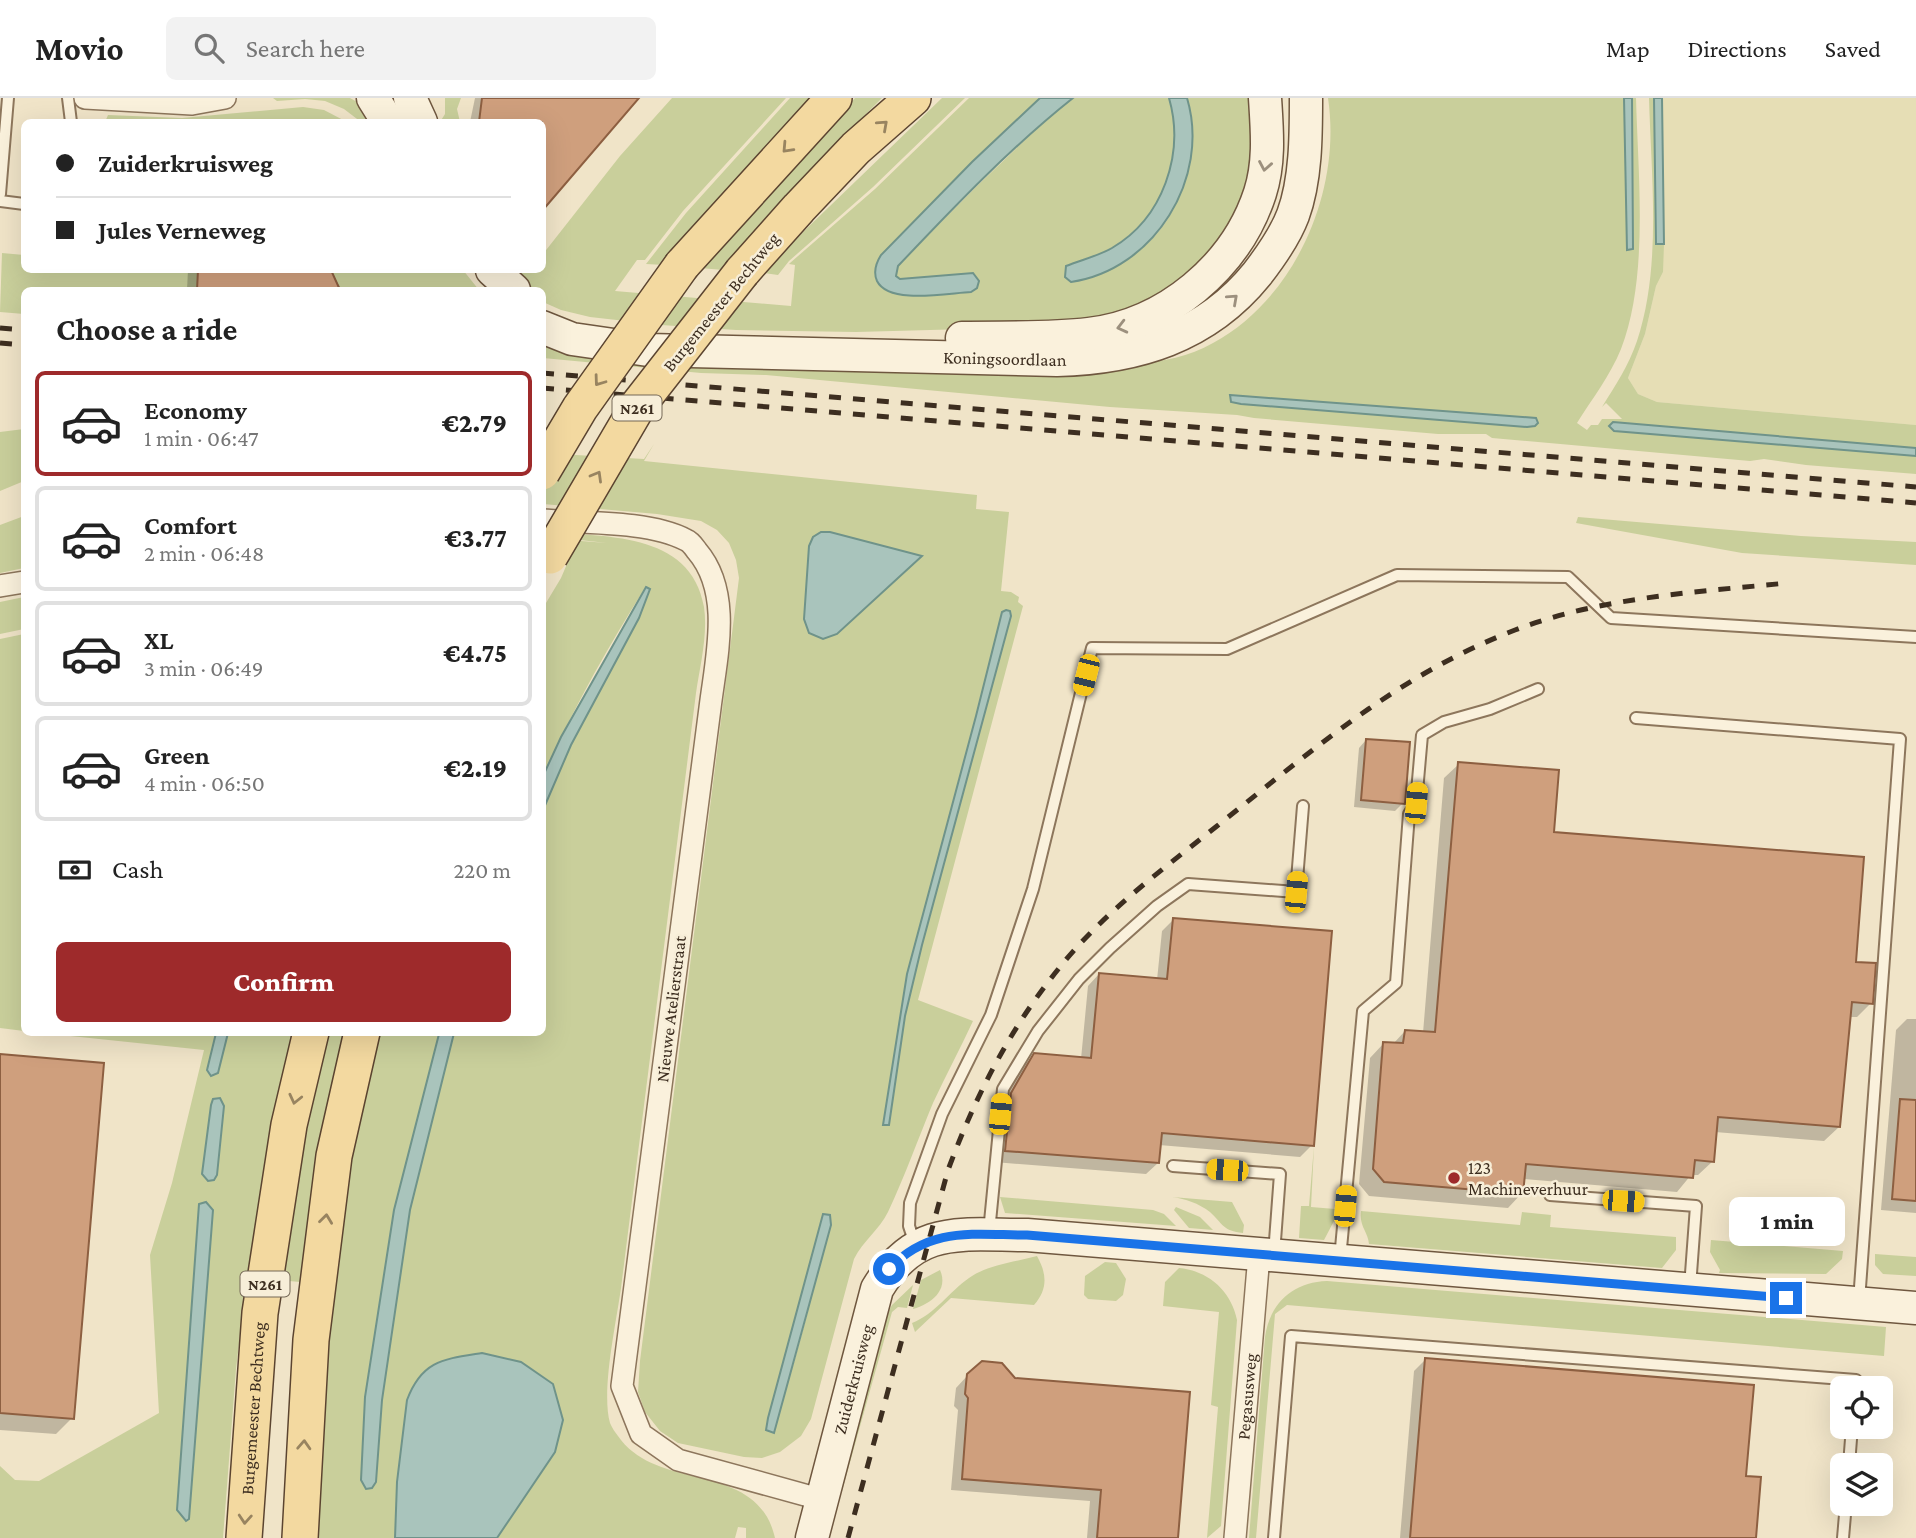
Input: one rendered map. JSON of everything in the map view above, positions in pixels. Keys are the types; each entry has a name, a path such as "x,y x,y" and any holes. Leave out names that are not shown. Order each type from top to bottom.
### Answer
{"main road":[{"name":"N261","path":"546,465 580,408 682,265 834,98"},
{"name":"Burgemeester Bechtweg","path":"546,563 639,404 743,272 856,148 913,98"},
{"name":"Burgemeester Bechtweg","path":"244,1538 260,1313 289,1125 310,1036"},
{"path":"300,1538 312,1327 334,1156 361,1036"}],"street":[{"path":"85,98 192,104 225,98"},
{"path":"373,98 386,119"},
{"path":"411,98 420,119"},
{"name":"Koningsoordlaan","path":"546,312 574,323 666,337 867,340 1090,334 1132,325 1162,312 1192,290 1220,265 1242,232 1260,193 1268,149 1265,98"},
{"name":"Koningsoordlaan","path":"546,329 572,339 648,349 1058,360 1098,359 1141,349 1177,337 1213,318 1244,290 1271,256 1293,214 1306,155 1306,98"},
{"path":"477,273 489,287"},
{"path":"495,273 511,287"},
{"name":"Nieuwe Atelierstraat","path":"546,520 654,528 688,540 704,559 715,581 719,632 622,1386 641,1434 678,1460 823,1500"},
{"path":"0,586 21,582"},
{"path":"922,1244 951,1236 1027,1235 1916,1308"},
{"name":"Zuiderkruisweg","path":"812,1538 877,1289 889,1269 922,1244"},
{"name":"Pegasusweg","path":"1235,1538 1267,1256"}],"lane":[{"path":"0,194 8,98"},
{"path":"68,98 71,119"},
{"path":"0,201 21,204"},
{"path":"922,1244 909,1226 910,1203 942,1114 991,1015 1029,901 1092,649 1227,649 1396,575 1568,577 1611,618 1916,637"},
{"path":"1339,1262 1363,1011 1396,983 1409,814 1416,803 1422,735 1444,722 1490,709 1538,690"},
{"path":"1636,718 1900,739 1859,1304"},
{"path":"989,1235 1003,1088 1038,1031 1079,979 1110,948 1157,906 1188,884 1296,892 1303,806"},
{"path":"1173,1166 1280,1174 1267,1256"},
{"path":"1550,1195 1696,1206 1690,1290"},
{"path":"1274,1538 1291,1336 1830,1378"},
{"path":"1843,1538 1845,1516"}],"shaded area":[{"path":"1662,98 1916,98 1916,425 1657,402 1638,394 1628,378 1645,334 1656,286 1663,272"}],"green space":[{"path":"273,98 350,98 377,119 357,119 344,109 325,101 277,101"},
{"path":"445,98 461,98 457,109 459,119 442,119 445,114"},
{"path":"672,98 786,98 683,211 645,260 637,260 615,291 791,306 795,265 789,264 875,189 969,98 1040,98 972,162 881,255 875,271 878,282 978,285 978,278 900,279 896,276 898,266 976,187 1052,114 1073,98 1169,98 1173,119 1174,141 1166,183 1144,220 1111,248 1066,266 1097,275 1142,248 1166,222 1175,206 1187,171 1190,152 1187,98 1255,98 1257,118 1244,203 1200,270 1125,316 967,329 856,332 736,330 590,317 546,303 546,287 523,287 508,273 546,273 546,250 620,156"},
{"path":"790,98 811,98 697,223 664,265 646,264 686,213"},
{"path":"855,98 882,98 817,163 723,270 700,268"},
{"path":"942,98 965,98 873,187 789,261 778,275 764,273 802,233"},
{"path":"1328,98 1624,98 1628,250 1633,249 1632,98 1636,98 1640,225 1635,290 1630,321 1617,359 1577,423 1587,430 1591,425 1598,425 1602,419 1622,419 1606,403 1602,407 1630,358 1645,312 1650,282 1653,220 1649,98 1654,98 1656,244 1664,244 1663,272 1656,286 1645,334 1628,378 1638,394 1657,402 1916,425 1916,448 1613,422 1614,431 1916,456 1916,474 1492,438 1486,434 1438,434 546,358 546,337 1136,364 1166,360 1213,343 1242,323 1268,299 1290,270 1307,238 1320,204 1328,169","holes":["1230,395 1535,418 1535,426 1241,404 1231,402"]},
{"path":"303,107 324,110 341,119 106,119 108,115 182,118"},
{"path":"2,253 21,255 21,273 465,273 477,287 21,287 21,314 0,312"},
{"path":"21,429 21,482 0,491 0,432"},
{"path":"654,444 644,461 977,495 976,509 1009,512 1001,591 1011,592 1019,597 1018,602 1023,606 918,1000 973,1021 933,1103 888,1212 854,1259 811,1419 801,1436 780,1452 762,1458 744,1457 678,1443 660,1431 645,1412 638,1392 739,578 736,560 729,543 717,530 701,521 657,514 546,504 546,453 644,459","holes":["831,532 921,556 804,618 809,546 813,537","1006,610 1011,616 922,945 905,1016 889,1125 884,1125 907,974 1002,612","821,1221 807,1315 793,1366 768,1418"]},
{"path":"21,517 21,569 0,573 0,525"},
{"path":"1578,517 1801,536 1916,542 1916,565 1742,553 1576,523"},
{"path":"546,532 616,538 640,542 663,551 682,564 696,582 704,607 705,628 610,1357 607,1393 610,1423 635,1454 657,1465 728,1486 748,1497 765,1513 775,1538 746,1538 746,1528 738,1527 735,1538 497,1538 555,1453 397,1482 395,1538 312,1538 337,1222 376,1036 438,1036 394,1210 365,1397 361,1480 376,1482 382,1400 410,1210 453,1036 546,1036 546,803 571,745 639,618 650,589 645,588 604,657 546,770 546,603 570,557 546,538 607,543 546,536"},
{"path":"21,598 21,630 0,634 0,602"},
{"path":"21,635 21,1031 0,1028 0,639"},
{"path":"71,1036 293,1036 265,1165 247,1277 236,1369 223,1538 0,1538 0,1466 15,1480 39,1481 159,1413 150,1255 172,1183 204,1050","holes":["202,1203 187,1521 177,1510 199,1205"]},
{"path":"325,1036 345,1036 316,1176 300,1282 278,1280 298,1159"},
{"path":"1314,1146 1311,1207 1335,1209 1334,1221 1324,1240 1299,1238 1301,1206 1309,1206"},
{"path":"1000,1197 1153,1210 1164,1214 1176,1226 1005,1213"},
{"path":"1172,1197 1232,1202 1244,1225 1243,1233 1227,1229 1201,1206"},
{"path":"1176,1207 1200,1217 1213,1230 1189,1228 1174,1210"},
{"path":"1361,1211 1520,1225 1522,1212 1551,1215 1550,1227 1676,1237 1676,1250 1662,1268 1369,1244 1361,1221"},
{"path":"1711,1240 1843,1251 1842,1259 1826,1274 1719,1273 1720,1270 1710,1252"},
{"path":"1875,1254 1916,1257 1916,1276 1883,1274 1875,1265"},
{"path":"1037,1256 1043,1269 1044,1287 1034,1305 951,1298 915,1332 912,1323 928,1314 969,1278 993,1267"},
{"path":"1105,1262 1116,1263 1126,1279 1123,1295 1116,1301 1088,1299 1084,1295 1085,1276"},
{"path":"1179,1268 1200,1273 1217,1284 1230,1300 1237,1320 1221,1526 1207,1538 1218,1407 1211,1405 1219,1312 1163,1306 1165,1282"},
{"path":"940,1270 942,1284 937,1295 926,1304 913,1309 921,1280"},
{"path":"1315,1282 1886,1327 1884,1356 1287,1305 1275,1314 1256,1538 1249,1538 1268,1325 1278,1305 1294,1290"},
{"path":"913,1285 907,1308 898,1307 892,1312 842,1491 839,1493 883,1322 892,1305"}],"water":[{"path":"1040,98 1073,98 1004,158 898,266 896,276 900,279 973,273 979,281 977,288 971,292 920,296 894,293 884,288 877,281 875,274 881,255 972,162"},
{"path":"1169,98 1187,98 1192,128 1191,159 1183,188 1169,216 1151,240 1128,259 1101,274 1071,282 1065,277 1066,266 1112,248 1145,220 1157,202 1166,183 1174,141"},
{"path":"1624,98 1632,98 1633,249 1627,250"},
{"path":"1654,98 1662,98 1664,244 1656,244"},
{"path":"1230,395 1536,418 1538,423 1527,427 1241,404 1231,402"},
{"path":"1613,422 1916,448 1916,456 1614,431 1609,426"},
{"path":"821,532 922,556 837,634 823,639 809,633 804,619 809,546 813,537"},
{"path":"646,587 650,589 639,618 571,745 546,803 546,770 561,737"},
{"path":"1010,611 1011,616 922,945 905,1016 889,1125 883,1125 907,974 1002,612"},
{"path":"215,1036 227,1036 218,1073 211,1076 207,1070"},
{"path":"438,1036 453,1036 410,1210 382,1400 376,1482 372,1488 366,1489 361,1480 365,1397 394,1210"},
{"path":"220,1098 224,1106 217,1175 214,1180 208,1181 202,1174 211,1105 213,1099"},
{"path":"206,1202 213,1210 189,1519 186,1521 177,1510 199,1204"},
{"path":"823,1214 830,1215 831,1225 774,1433 766,1430 768,1418"},
{"path":"482,1353 521,1362 553,1384 563,1420 555,1452 497,1538 395,1538 397,1482 407,1400 413,1387 427,1369 436,1364 456,1357"}],"building":[{"path":"482,98 639,98 546,206 546,119 479,119"},
{"path":"198,273 332,273 339,287 197,287"},
{"path":"1366,739 1410,742 1405,804 1361,800"},
{"path":"1458,762 1559,770 1554,832 1864,857 1856,962 1876,963 1873,1004 1852,1002 1840,1127 1718,1117 1714,1162 1695,1160 1693,1178 1526,1164 1523,1194 1384,1182 1373,1169 1383,1042 1403,1043 1405,1030 1435,1032"},
{"path":"1173,918 1332,931 1314,1146 1162,1133 1159,1163 1005,1151 1011,1093 1034,1053 1091,1058 1099,973 1167,979"},
{"path":"0,1054 104,1063 74,1419 0,1413"},
{"path":"1900,1099 1916,1100 1916,1201 1892,1199"},
{"path":"1425,1358 1754,1385 1746,1476 1761,1477 1756,1538 1410,1538"},
{"path":"982,1361 1002,1363 1015,1378 1190,1392 1178,1538 1097,1538 1101,1490 962,1479 968,1398 965,1394 967,1374"}],"railway":[{"path":"0,328 21,330"},
{"path":"0,343 21,345"},
{"path":"546,373 1916,487"},
{"path":"546,388 1916,503"},
{"path":"848,1538 948,1170 982,1090 1025,1014 1060,967 1095,928 1155,875 1358,716 1395,691 1473,648 1515,630 1581,610 1684,593 1787,583"}],"place":[{"name":"123 Machineverhuur","path":"1454,1178"}],"route":[{"path":"889,1269 918,1245 941,1237 1027,1235 1786,1298"}]}
